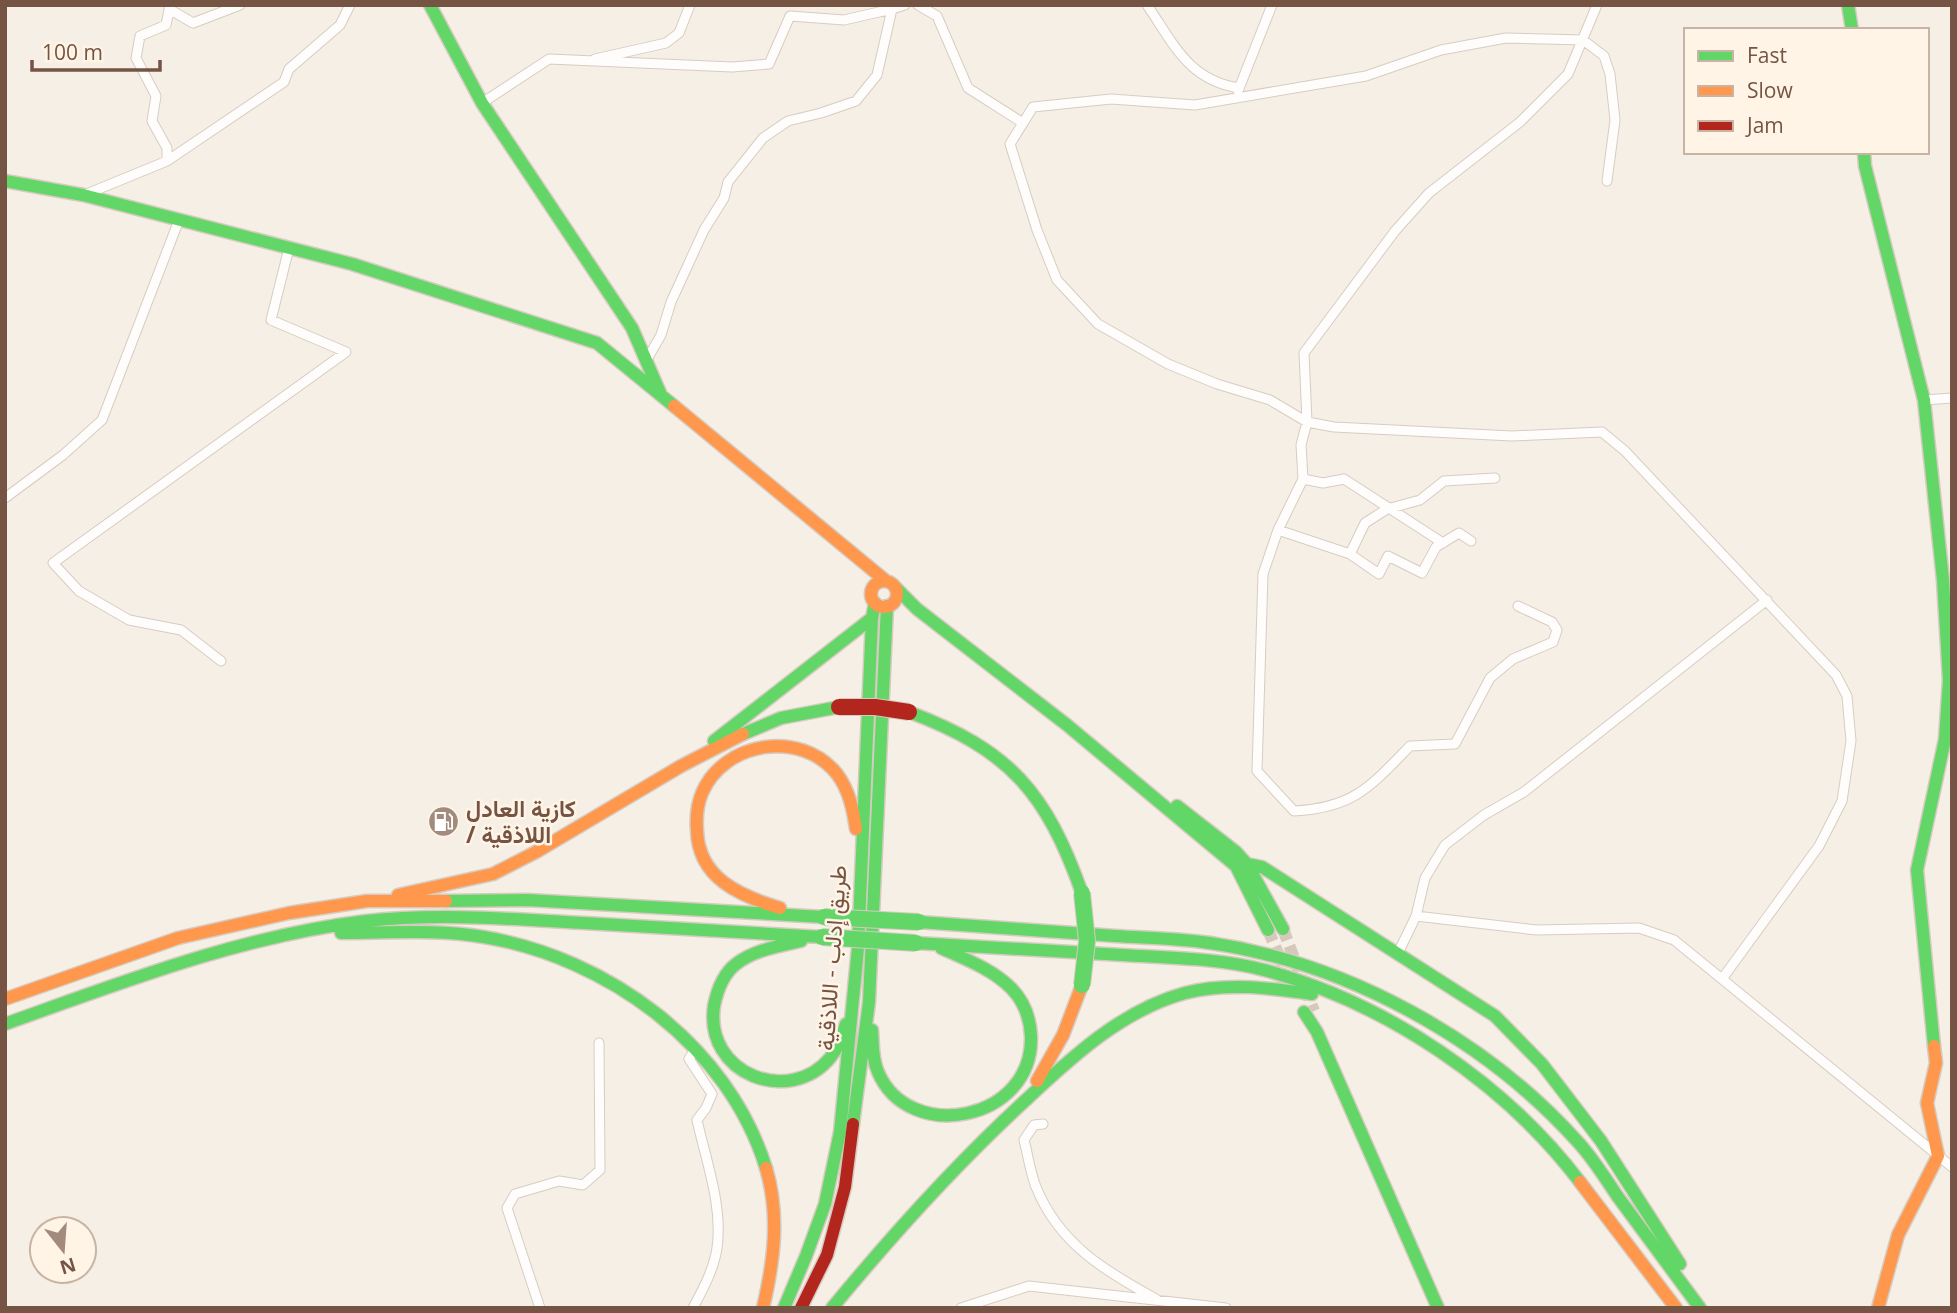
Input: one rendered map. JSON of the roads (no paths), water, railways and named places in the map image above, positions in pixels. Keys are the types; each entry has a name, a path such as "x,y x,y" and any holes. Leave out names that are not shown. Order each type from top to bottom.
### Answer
{"main road":[{"path":"430,5 482,103 632,328 661,395"},
{"path":"1849,5 1852,28"},
{"path":"1864,154 1924,400 1943,580 1949,680 1945,739 1917,870 1936,1063 1927,1102 1938,1156 1898,1235 1878,1308"},
{"path":"5,181 83,195 352,264 597,343 862,563 883,598 917,609 1131,778 1153,787 1236,852 1276,930"},
{"path":"681,766 883,598"},
{"name":"طريق إدلب - اللاذقية","path":"784,1308 826,1202 862,1002 861,889 883,598"},
{"name":"طريق إدلب - اللاذقية","path":"801,1308 828,1255 845,1187 862,1002 883,598"},
{"path":"5,999 178,938 493,874 536,852 681,766 740,735 781,718 839,707 875,707 909,712 964,733 995,753 1018,775 1056,827 1071,859 1082,893 1087,941 1082,985 1066,1032 1053,1059 1037,1082 909,1216 832,1308"},
{"path":"824,917 797,913 759,902 733,891 712,874 699,851 695,825 698,802 708,780 724,762 744,750 768,744 795,746 820,757 830,766 839,775 852,799 861,889"},
{"path":"1241,865 1262,867 1495,1016 1542,1065 1601,1141 1707,1308"},
{"path":"367,901 527,900 919,922 1210,943 1257,951 1329,974 1378,997 1447,1031 1496,1067 1532,1097 1577,1141 1700,1308"},
{"path":"5,1024 194,959 293,933 366,921 431,917 1204,960 1263,970 1317,987 1421,1038 1515,1108 1561,1156 1676,1308"},
{"path":"293,933 433,933 498,940 579,967 616,986 648,1007 696,1048 725,1080 757,1140 769,1174 775,1212 770,1282 763,1308"},
{"path":"822,937 753,954 734,965 721,981 716,996 712,1018 716,1038 741,1070 759,1079 776,1082 790,1080 813,1072 829,1059 862,1002"},
{"path":"862,1002 879,1076 907,1105 926,1113 947,1117 987,1108 1004,1097 1017,1081 1028,1060 1032,1039 1029,1018 1018,996 1002,980 924,943"},
{"path":"995,1127 1108,1028 1134,1012 1172,997 1221,986 1272,988 1338,998"},
{"path":"1309,1011 1438,1308"}],"street":[{"path":"167,161 167,148 152,121 156,96 136,58 140,36 166,25 169,7 193,23 240,5"},
{"path":"83,195 167,161 284,82 289,69 341,25 350,5"},
{"path":"586,61 666,43 679,33 690,5"},
{"path":"482,103 549,59 732,67 769,64 790,16 791,5"},
{"path":"790,16 844,20 905,5"},
{"path":"918,5 937,16 968,88 1023,123"},
{"path":"1147,5 1178,54 1192,68 1219,85 1239,88"},
{"path":"1234,99 1272,5"},
{"path":"1518,606 1552,622 1557,631 1553,642 1513,659 1490,678 1455,744 1410,746 1368,788 1342,803 1321,810 1294,811 1257,771 1263,574 1278,530 1303,479 1301,445 1307,422 1304,353 1395,231 1429,193 1530,113 1568,74 1597,5"},
{"path":"646,360 661,335 671,302 704,230 724,198 728,182 763,138 788,121 856,101 877,75 892,9"},
{"path":"1607,181 1615,120 1610,74 1604,56 1583,40 1506,38 1441,50 1366,76 1195,105 1111,99 1032,107 1010,144 1037,230 1057,280 1098,324 1168,364 1217,384 1270,400 1307,422 1334,427 1454,435 1512,436 1602,432 1625,451 1836,675 1847,696 1851,741 1842,801 1819,846 1723,979"},
{"path":"5,498 102,420 179,220"},
{"path":"221,661 181,630 129,620 79,591 53,563 346,352 271,320 289,248"},
{"path":"1924,400 1952,398"},
{"path":"1350,554 1365,523 1387,509 1420,500 1444,481 1495,478"},
{"path":"1303,479 1323,483 1344,479 1443,543"},
{"path":"1278,530 1350,554 1378,573 1388,556 1422,573 1436,547 1458,533 1471,541"},
{"path":"1398,953 1416,916 1425,878 1445,845 1484,815 1524,792 1767,600"},
{"path":"1416,916 1536,930 1639,928 1674,940 1952,1167"},
{"path":"540,1308 506,1208 515,1194 559,1181 583,1185 600,1170 599,1043"},
{"path":"693,1308 709,1276 717,1248 718,1215 697,1120 712,1094 708,1084 689,1059 696,1048"},
{"path":"1043,1124 1034,1125 1024,1140 1035,1185 1047,1210 1068,1240 1113,1275 1159,1301"},
{"path":"961,1308 1029,1286 1226,1308"}],"tunnel":[{"path":"1283,929 1299,971"},
{"path":"1268,930 1283,965"},
{"path":"1305,988 1314,1011"}],"place":[{"name":"كازية العادل / اللاذقية","path":"443,822"}]}
